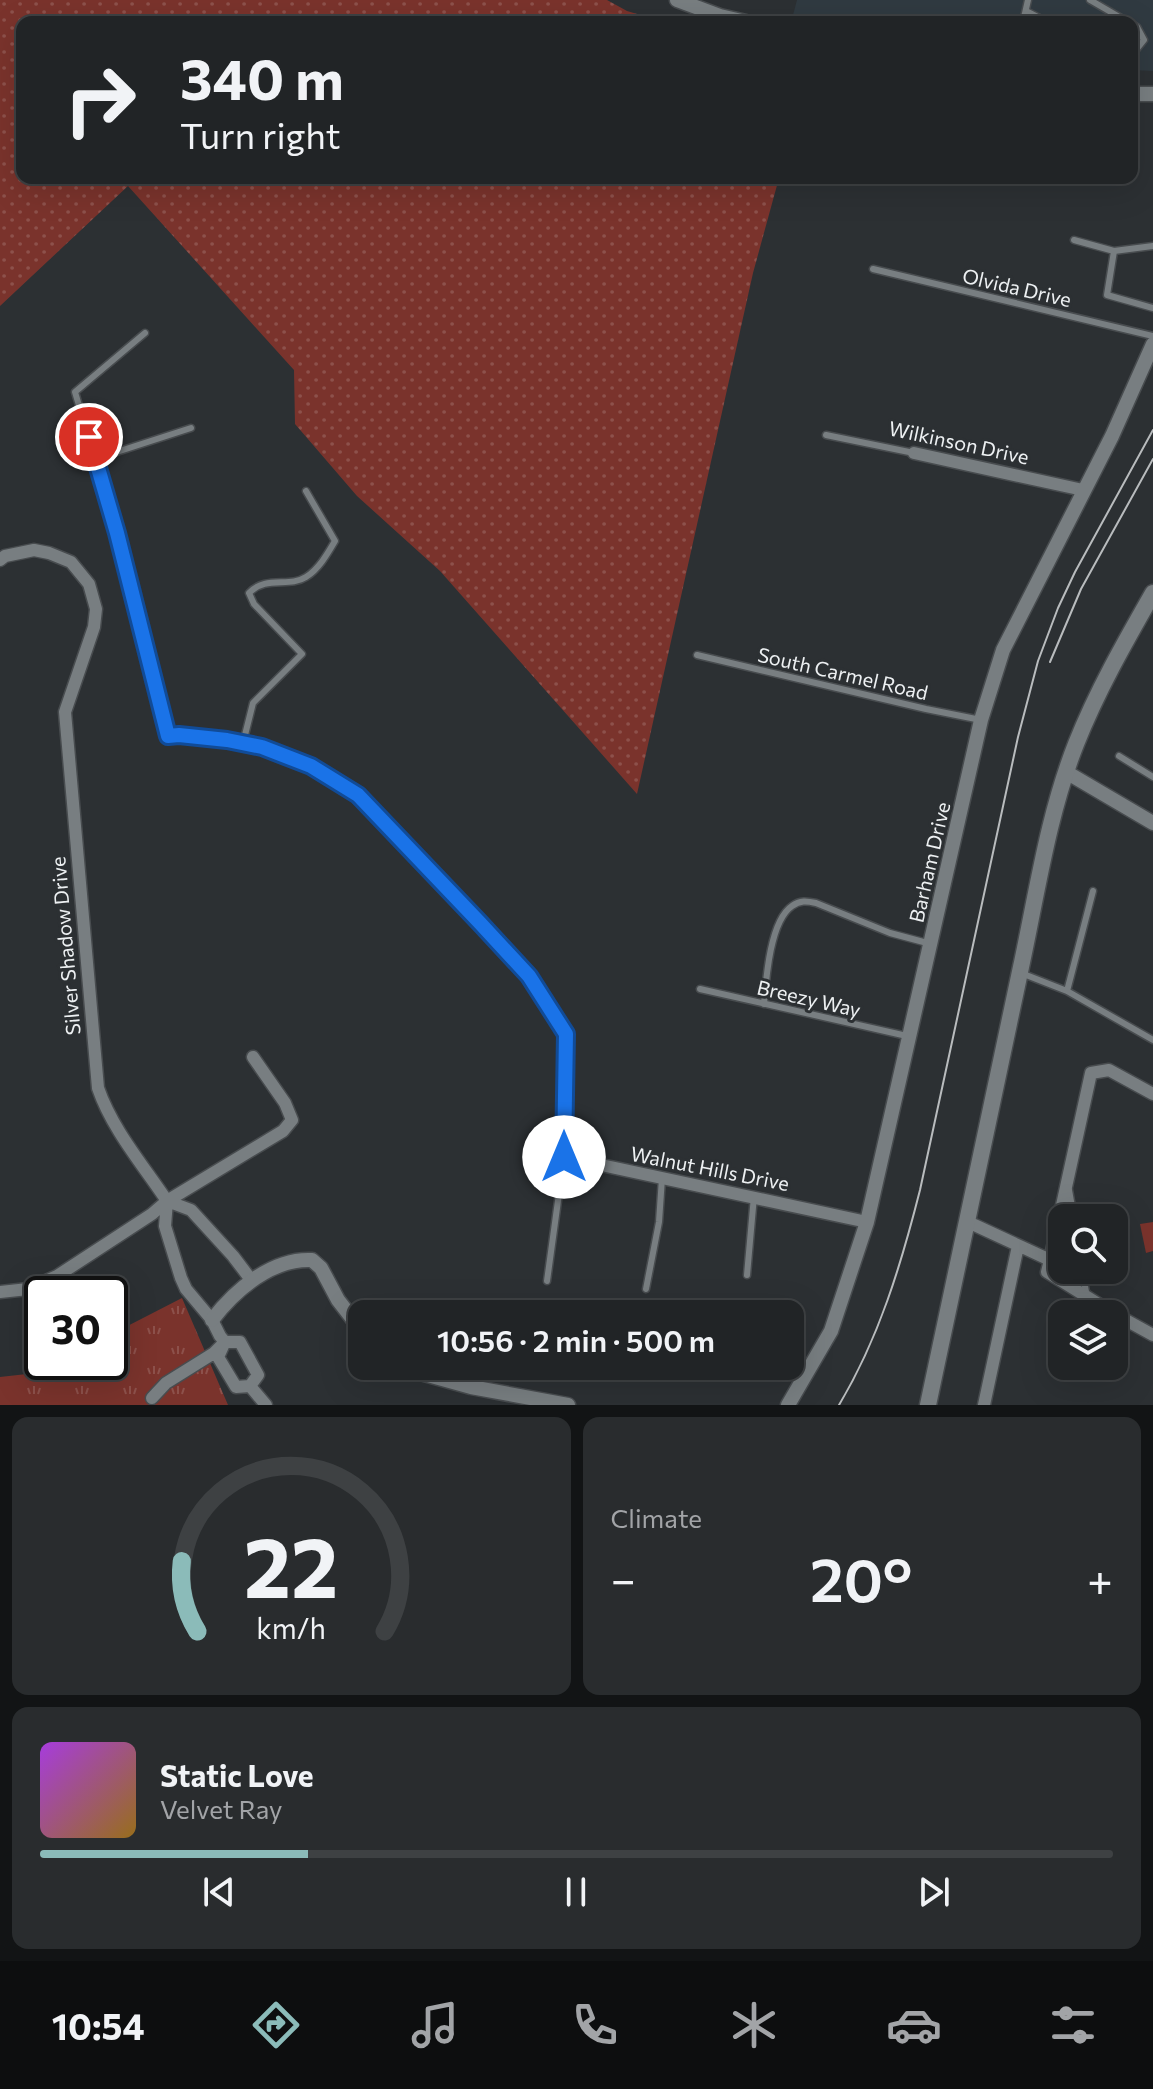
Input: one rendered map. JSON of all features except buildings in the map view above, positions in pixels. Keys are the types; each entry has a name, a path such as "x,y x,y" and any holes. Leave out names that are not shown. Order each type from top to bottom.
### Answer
{"main road":[{"path":"928,1405 1019,973 1066,772 1107,674 1153,593"}],"street":[{"path":"677,0 720,16"},
{"name":"Barham Drive","path":"788,1405 831,1331 867,1222 981,720 1003,650 1112,436 1153,344"},
{"name":"Wilkinson Drive","path":"914,453 1083,490"},
{"name":"Silver Shadow Drive","path":"0,560 5,556 34,550 71,562 89,584 96,609 94,627 65,712 98,1088 103,1103 167,1201"},
{"path":"168,736 262,747 311,766 358,795 529,976 566,1034 564,1157"},
{"path":"1066,772 1153,823"},
{"path":"0,1292 28,1289 57,1276 167,1201 283,1131 292,1120 285,1103 253,1057"},
{"path":"1063,1204 1091,1073 1109,1070 1153,1094"},
{"name":"Walnut Hills Drive","path":"564,1157 867,1222"},
{"path":"167,1201 191,1210 252,1281"},
{"path":"167,1201 165,1226 181,1278 225,1342"},
{"path":"968,1222 1048,1259"},
{"path":"984,1405 1018,1246"},
{"path":"212,1320 252,1281 273,1268 298,1259 312,1260 321,1268 348,1313"},
{"path":"1066,1284 1153,1335"},
{"path":"152,1398 166,1383 214,1353 225,1342 240,1342 258,1375 250,1386 236,1387 218,1357 225,1342"},
{"path":"446,1380 568,1405"},
{"path":"250,1386 266,1405"}],"lane":[{"path":"1025,16 1028,0"},
{"path":"1090,0 1118,16"},
{"path":"1026,11 1036,16"},
{"path":"1138,29 1144,40 1138,48"},
{"path":"1074,240 1114,251 1153,246"},
{"path":"1114,251 1107,295 1153,308"},
{"name":"Olvida Drive","path":"873,269 1153,336"},
{"path":"145,333 75,392 117,533 168,736"},
{"path":"95,459 191,428"},
{"name":"Wilkinson Drive","path":"826,435 914,453"},
{"path":"243,743 253,703 302,654 254,604 249,593 257,585 304,579 325,558 335,541 306,491"},
{"name":"South Carmel Road","path":"697,655 981,720"},
{"path":"1119,756 1153,777"},
{"path":"1067,991 1093,891"},
{"path":"764,1004 777,928 793,904 804,901 816,903 890,933 931,944"},
{"path":"1019,973 1067,991 1153,1040"},
{"name":"Breezy Way","path":"700,989 910,1037"},
{"path":"547,1281 564,1157"},
{"path":"646,1289 659,1222 662,1178"},
{"path":"1068,1180 1072,1204"},
{"path":"747,1275 754,1196"},
{"path":"1085,1284 1087,1297"}],"shaded area":[{"path":"797,0 1153,0 1153,71 1138,70 1138,16 793,15"}],"green space":[{"path":"0,0 607,0 644,16 16,16 16,184 777,184 753,273 637,794 440,571 357,496 295,424 294,370 128,186 0,306"},
{"path":"1153,1222 1153,1251 1146,1253 1140,1224"},
{"path":"182,1298 228,1405 0,1405 0,1377 24,1374 24,1380 128,1380 128,1326"}],"tram line":[{"path":"839,1405 877,1327 913,1218 1018,737 1038,661 1075,572 1153,430"},
{"path":"1050,662 1081,589 1153,459"}],"route":[{"path":"89,437 117,533 168,736 227,740 262,747 311,766 358,795 480,923 529,976 566,1034 564,1157"}]}
